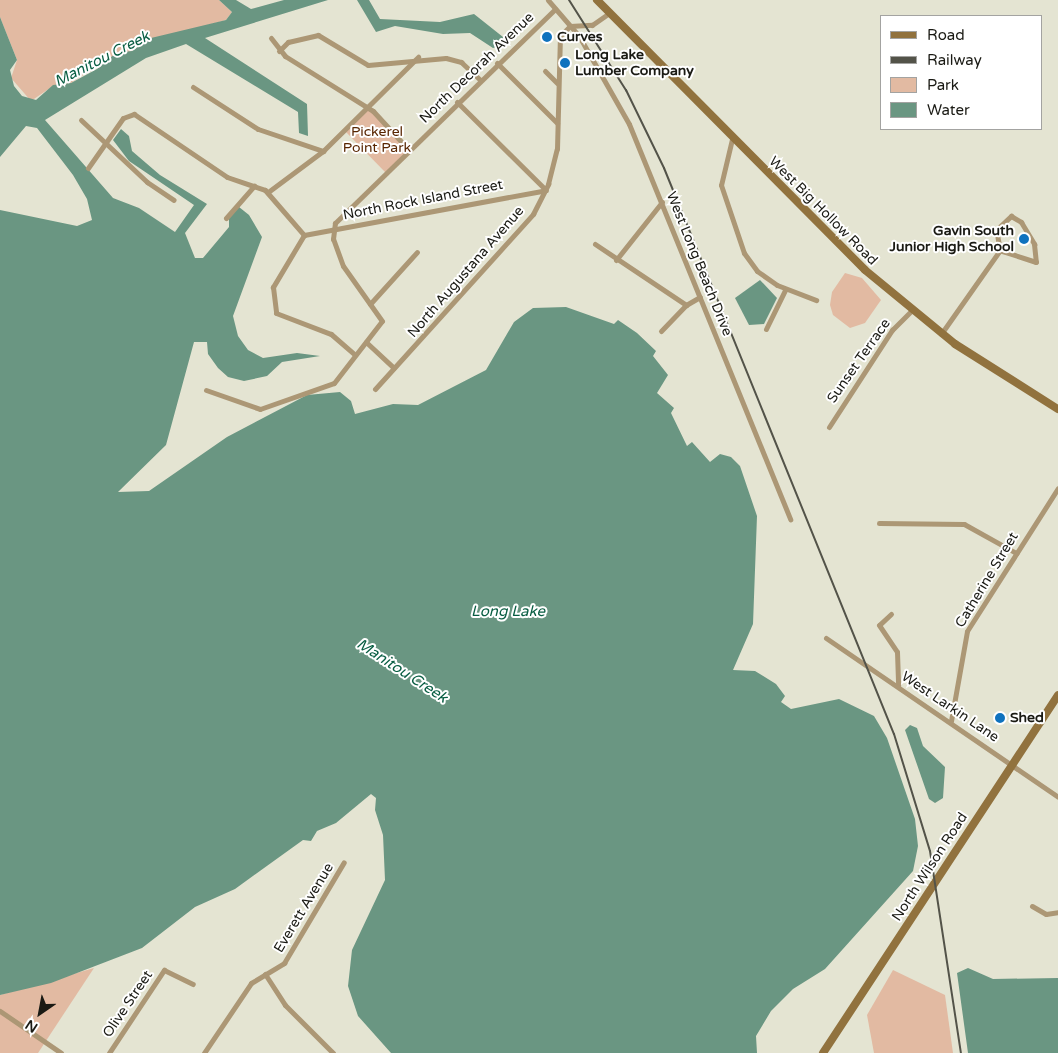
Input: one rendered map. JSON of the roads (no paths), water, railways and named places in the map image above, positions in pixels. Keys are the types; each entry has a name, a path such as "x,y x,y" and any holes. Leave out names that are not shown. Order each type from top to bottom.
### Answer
{"main road":[{"name":"West Big Hollow Road","path":"597,0 732,139 864,270 941,334 1058,409"},
{"name":"North Wilson Road","path":"824,1053 1058,695"}],"street":[{"name":"West Long Beach Drive","path":"548,0 570,26 622,111 662,202 790,519"},
{"name":"North Decorah Avenue","path":"331,230 457,102 555,9"},
{"path":"570,26 592,26 609,13"},
{"name":"North Augustana Avenue","path":"375,389 521,228 546,190 555,158 559,41 570,26"},
{"path":"279,51 288,42 318,35 368,65 419,57 455,60 480,80"},
{"path":"270,38 279,51 368,107 409,150"},
{"path":"268,192 324,151 419,57"},
{"path":"497,63 557,124"},
{"path":"545,71 557,83"},
{"path":"193,87 258,129 324,151"},
{"path":"457,102 546,190"},
{"path":"88,168 123,118 134,114 227,177 268,192 304,235 273,287 276,312 331,334 354,354"},
{"path":"81,120 106,141 146,182 174,200"},
{"path":"732,139 721,174 728,212 749,262 785,290 816,300"},
{"path":"226,218 254,186"},
{"name":"North Rock Island Street","path":"304,235 546,190"},
{"path":"616,260 662,202"},
{"path":"941,334 1000,250 996,230 1011,216 1021,222 1038,255 1036,262 1000,250"},
{"path":"206,390 251,409 264,409 298,393 332,386 354,354 382,321 342,266 331,230"},
{"path":"595,244 616,260 686,305"},
{"path":"370,304 417,252"},
{"path":"766,329 785,290"},
{"path":"662,331 686,305 700,297"},
{"name":"Sunset Terrace","path":"829,427 892,330 912,310"},
{"path":"366,342 394,368"},
{"name":"Catherine Street","path":"951,721 967,631 1058,488"},
{"path":"879,523 964,524 1016,554"},
{"path":"891,614 879,625 897,652 898,685"},
{"name":"West Larkin Lane","path":"826,638 1014,763 1058,797"},
{"name":"Everett Avenue","path":"204,1053 251,983 284,963 344,862"},
{"path":"1032,906 1046,914 1058,912"},
{"name":"Olive Street","path":"109,1053 166,969 193,984"},
{"path":"265,974 285,1004 333,1053"},
{"path":"0,1011 62,1053"}],"water":[{"name":"Long Lake","path":"219,0 236,0 251,9 284,0 328,0 205,38 307,104 308,136 299,133 298,112 186,44 146,58 45,120 113,198 139,208 175,232 194,205 129,161 113,140 121,129 129,136 132,151 160,175 207,204 185,233 195,258 203,258 229,227 229,217 239,207 249,215 262,237 233,316 238,336 248,350 263,358 297,353 320,356 282,362 267,376 244,381 228,377 218,368 208,354 207,342 194,342 166,445 118,492 149,491 227,437 307,395 340,392 351,401 355,414 393,404 418,405 486,370 514,322 533,308 566,307 614,324 618,320 637,333 656,351 653,356 668,375 657,393 674,408 671,413 687,446 692,442 710,462 720,454 731,457 740,466 757,516 753,624 733,670 755,671 776,684 785,696 781,702 791,709 839,699 874,716 887,738 915,819 918,846 913,871 825,969 793,989 771,1011 756,1036 757,1053 391,1053 358,1016 348,986 352,950 385,880 383,835 375,810 376,798 371,794 336,823 317,831 311,841 303,840 235,889 195,907 142,948 51,983 0,995 0,210 77,226 92,220 87,199 73,175 37,128 26,126 0,157 0,17 17,60 10,70 14,86 22,96 36,100 53,85 71,83 97,69 116,53 132,51 151,38 226,20 232,12"},
{"path":"357,0 369,0 380,19 440,22 474,14 503,37 502,46 493,48 470,33 443,34 395,26 376,32"},
{"path":"760,280 777,298 764,324 749,325 735,298"},
{"path":"910,725 917,728 923,746 945,767 943,798 935,803 929,799 905,730"},
{"path":"968,968 993,979 1058,978 1058,1053 968,1053 957,973"}],"railway":[{"path":"569,0 626,90 664,168 894,734 930,851 961,1053"}],"place":[{"name":"Curves","path":"547,37"},
{"name":"Long Lake Lumber Company","path":"565,63"},
{"name":"Gavin South Junior High School","path":"1024,239"},
{"name":"Shed","path":"1000,718"}],"water label":[{"name":"Manitou Creek","path":"102,59"},
{"name":"Manitou Creek","path":"402,671"}],"park label":[{"name":"Pickerel Point Park","path":"377,140"}]}
